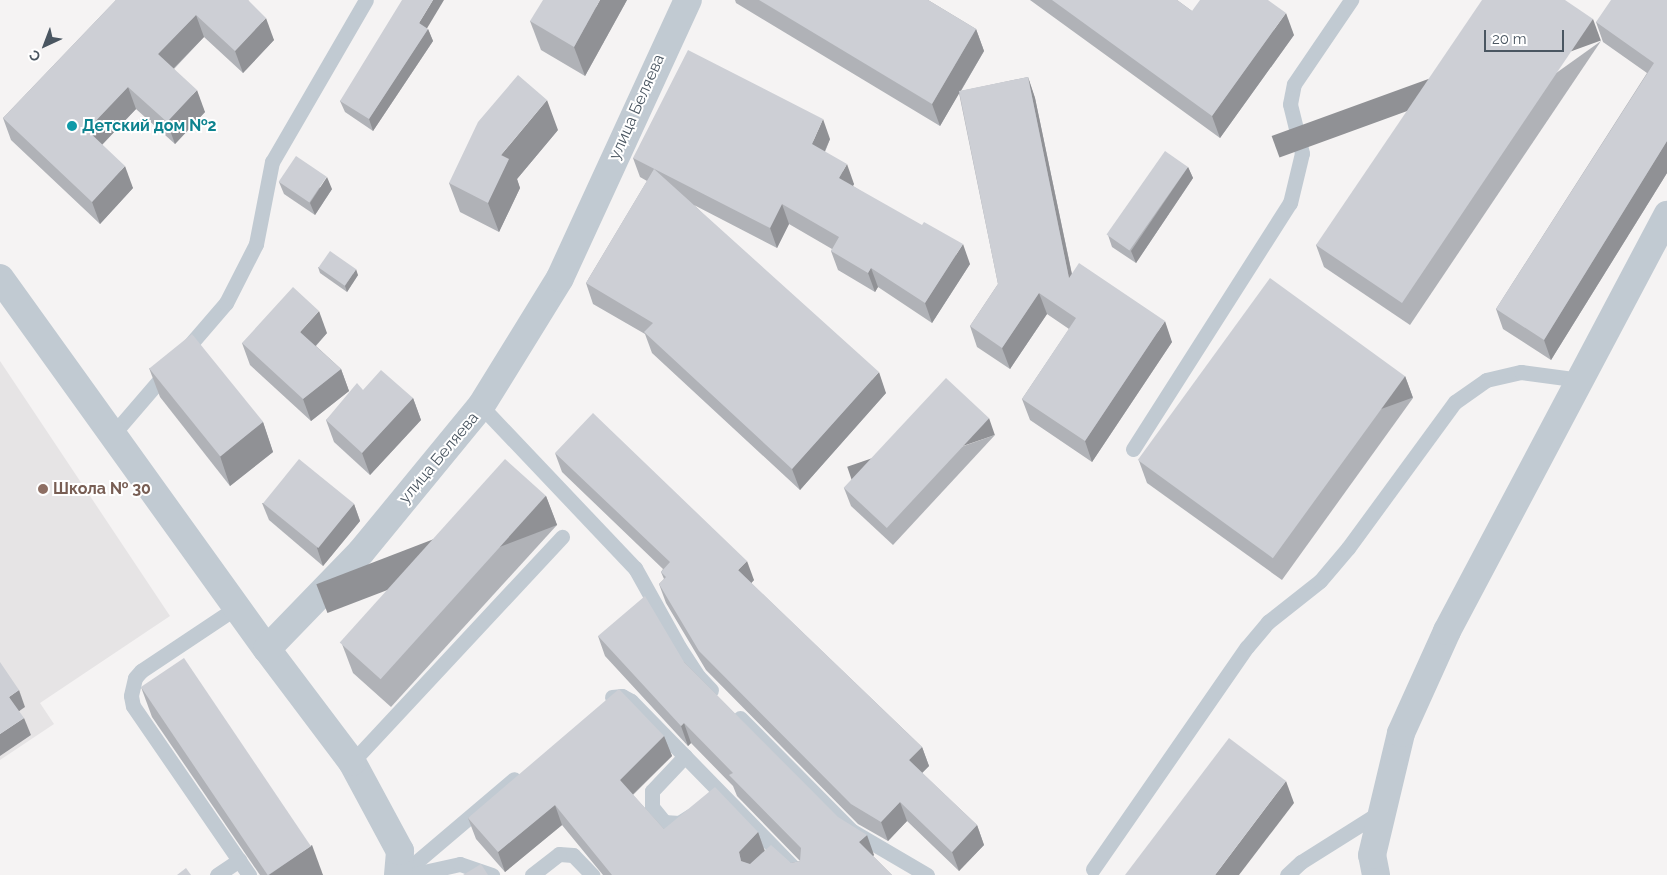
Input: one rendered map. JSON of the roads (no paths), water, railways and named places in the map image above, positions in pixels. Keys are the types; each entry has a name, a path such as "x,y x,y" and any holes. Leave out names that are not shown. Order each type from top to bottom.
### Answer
{"street":[{"name":"улица Беляева","path":"267,649 361,552 481,406 560,278 688,0"},
{"path":"1376,875 1372,855 1401,733 1440,648 1667,215"},
{"path":"4,290 114,432 267,649 352,762 400,852 399,875"}],"lane":[{"path":"114,432 226,303 256,244 272,162 366,0"},
{"path":"1133,449 1290,203 1302,153 1290,104 1294,84 1351,0"},
{"path":"1093,869 1247,648 1268,622 1320,580 1348,548 1455,402 1486,380 1521,372 1580,380"},
{"path":"481,406 636,568 698,676 852,831 927,875"},
{"path":"352,762 562,537"},
{"path":"237,607 142,671 135,678 131,696 133,706 249,875"},
{"path":"597,710 612,697 622,696 685,756 801,875"},
{"path":"685,756 652,791 652,807 664,822 679,823 716,788"},
{"path":"399,875 529,767"},
{"path":"1287,875 1301,862 1382,812"},
{"path":"767,864 779,852"},
{"path":"532,875 559,854 574,855 592,875"},
{"path":"217,875 239,860"},
{"path":"410,875 460,864 492,875"}],"place":[{"name":"Детский дом №2","path":"72,126"},
{"name":"Школа № 30","path":"43,489"}]}
